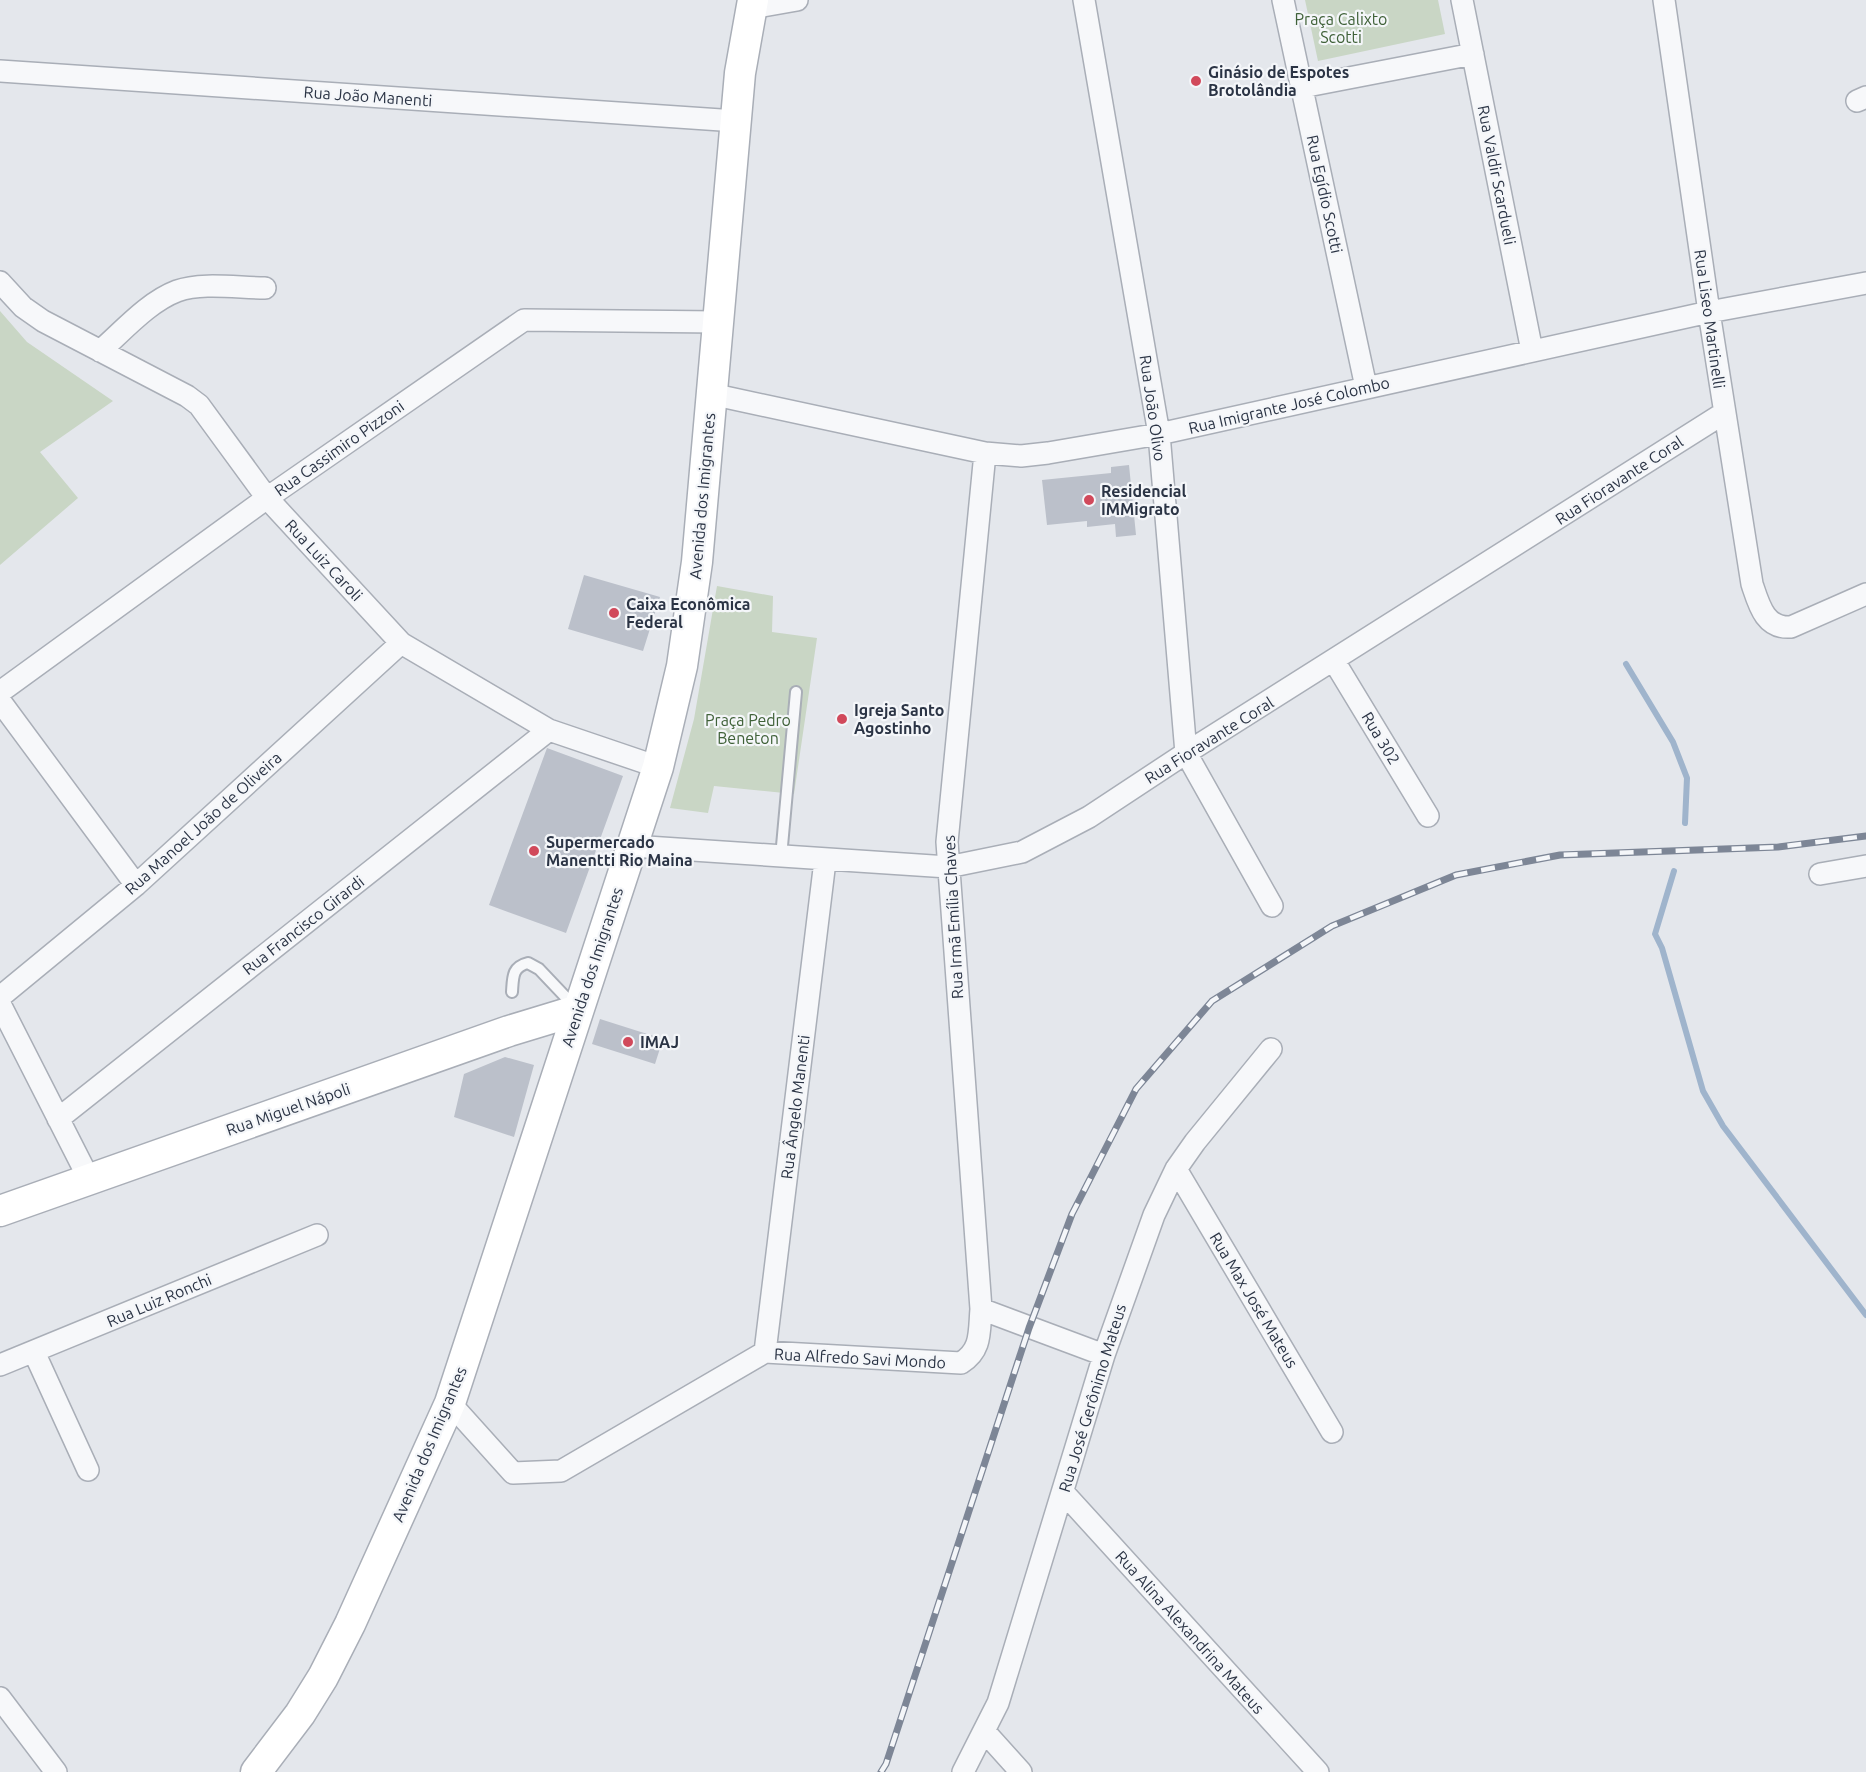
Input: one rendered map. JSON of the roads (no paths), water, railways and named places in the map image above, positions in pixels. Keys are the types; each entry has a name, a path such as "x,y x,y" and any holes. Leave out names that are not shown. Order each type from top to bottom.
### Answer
{"street":[{"path":"752,4 797,0"},
{"name":"Rua João Olivo","path":"1084,0 1159,434 1186,753 1272,906"},
{"name":"Rua Egídio Scotti","path":"1283,0 1366,387"},
{"name":"Rua Valdir Scardueli","path":"1462,0 1532,351"},
{"name":"Rua Liseo Martinelli","path":"1664,0 1724,413 1752,584 1764,614 1780,628 1806,622 1866,594"},
{"name":"Avenida dos Imigrantes","path":"256,1772 295,1722 323,1677 350,1624 450,1403 658,766 676,694 691,616 740,73 752,4"},
{"path":"1302,87 1473,54"},
{"name":"Rua João Manenti","path":"0,70 736,121"},
{"name":"Rua Luiz Caroli","path":"0,282 23,307 43,321 188,396 199,405 267,498 401,643 549,730 658,766"},
{"name":"Rua Imigrante José Colombo","path":"711,394 985,453 1021,456 1159,434 1709,312 1866,283"},
{"path":"100,351 159,301 177,291 190,288 265,288"},
{"name":"Rua Cassimiro Pizzoni","path":"0,692 267,498 524,320 718,322"},
{"name":"Rua Fioravante Coral","path":"632,846 825,861 948,867 1022,852 1089,817 1186,753 1335,661 1724,413"},
{"name":"Rua Irmã Emília Chaves","path":"981,1309 947,842 985,453"},
{"name":"Rua Manoel João de Oliveira","path":"0,997 136,885 401,643"},
{"name":"Rua 302","path":"1335,661 1428,816"},
{"path":"0,701 136,885"},
{"name":"Rua Francisco Girardi","path":"58,1119 549,730"},
{"name":"Rua Ângelo Manenti","path":"765,1352 825,861"},
{"path":"1820,874 1866,866"},
{"path":"0,1004 89,1179"},
{"name":"Rua Miguel Nápoli","path":"0,1211 578,1010"},
{"name":"Rua José Gerônimo Mateus","path":"963,1772 998,1703 1104,1355 1136,1260 1176,1169 1271,1049"},
{"name":"Rua Max José Mateus","path":"1176,1169 1332,1432"},
{"name":"Rua Luiz Ronchi","path":"0,1365 317,1235"},
{"path":"981,1309 1104,1355"},
{"name":"Rua Alfredo Savi Mondo","path":"450,1403 513,1473 561,1471 765,1352 961,1363 973,1356 979,1339 981,1309"},
{"path":"34,1352 88,1470"},
{"name":"Rua Alina Alexandrina Mateus","path":"1063,1492 1317,1772"},
{"path":"0,1698 56,1772"},
{"path":"985,1732 1021,1772"}],"lane":[{"path":"781,858 796,692"},
{"path":"512,992 513,973 519,965 528,963 539,969 578,1010"}],"waterway":[{"path":"1626,664 1673,742 1687,778 1685,823"},
{"path":"1674,871 1655,934 1662,948 1703,1091 1723,1126 1866,1315"}],"railway":[{"path":"881,1772 886,1764 1029,1328 1072,1214 1136,1089 1212,1001 1332,926 1456,875 1560,855 1778,847 1866,836"}],"place":[{"name":"Ginásio de Espotes Brotolândia","path":"1196,81"},
{"name":"Residencial IMMigrato","path":"1089,500"},
{"name":"Caixa Econômica Federal","path":"614,613"},
{"name":"Igreja Santo Agostinho","path":"842,719"},
{"name":"Supermercado Manentti Rio Maina","path":"534,851"},
{"name":"IMAJ","path":"628,1042"}],"park label":[{"name":"Praça Calixto Scotti","path":"1341,28"},
{"name":"Praça Pedro Beneton","path":"748,729"}]}
